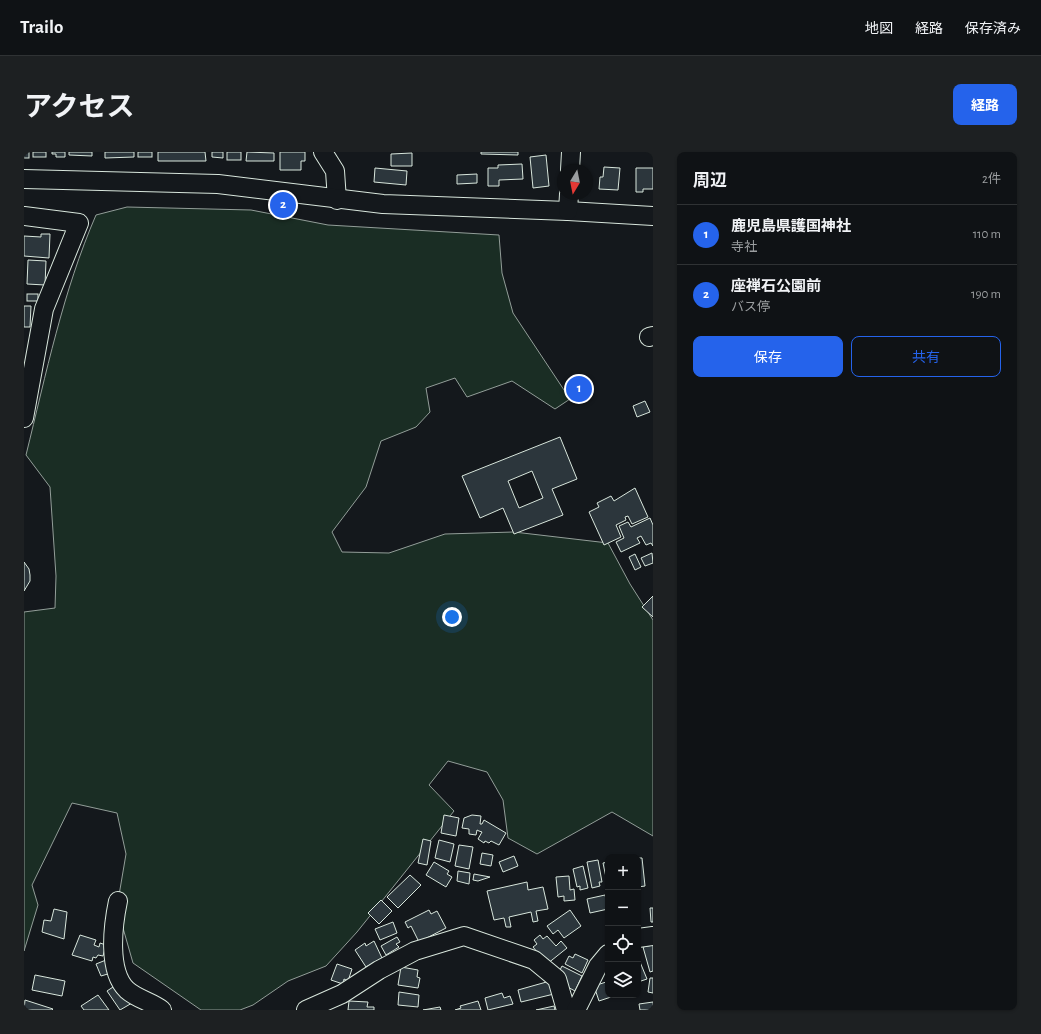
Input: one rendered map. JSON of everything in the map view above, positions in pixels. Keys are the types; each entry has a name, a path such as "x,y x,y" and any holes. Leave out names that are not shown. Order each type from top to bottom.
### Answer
{"street":[{"path":"323,152 335,170 337,200"},
{"path":"570,164 571,152"},
{"path":"24,179 250,186 337,200 433,207 568,202 653,216"},
{"path":"24,216 79,223 44,309 24,418"},
{"path":"118,901 112,936 118,975 127,990 157,1009"},
{"path":"306,1010 342,994 378,970 415,951 464,936 534,960 557,979 566,1010"},
{"path":"641,938 653,936"},
{"path":"576,1010 598,966 605,958"}],"green space":[{"path":"127,207 251,210 328,225 499,235 502,273 513,313 570,399 555,409 512,381 467,397 455,378 426,388 430,412 416,427 381,441 366,487 332,532 342,552 389,553 445,534 514,532 608,543 630,584 653,620 653,836 612,812 537,854 508,838 503,800 487,772 448,761 429,785 454,811 357,932 326,966 288,981 253,1005 240,1010 201,1010 133,963 117,907 126,854 117,813 72,803 32,885 38,905 24,951 24,612 55,608 56,576 50,487 26,455 56,333 84,244 96,215"}],"building":[{"path":"24,152 29,152 29,158 24,158"},
{"path":"33,152 46,152 46,157 33,157"},
{"path":"52,152 65,152 65,157 56,157 56,154 52,154"},
{"path":"69,152 92,152 92,156 69,155"},
{"path":"105,152 134,152 134,157 105,158"},
{"path":"138,152 152,152 152,157 138,157"},
{"path":"158,152 205,152 206,161 158,161"},
{"path":"212,152 223,152 223,158 212,157"},
{"path":"227,152 241,152 241,160 227,160"},
{"path":"247,152 274,153 274,161 246,161"},
{"path":"280,152 305,152 305,161 301,161 301,170 280,170"},
{"path":"481,152 518,152 518,155 481,154"},
{"path":"412,153 412,166 391,166 391,154"},
{"path":"546,155 549,186 533,188 530,157"},
{"path":"522,164 523,179 499,180 499,186 488,186 488,168 498,168 498,165"},
{"path":"604,167 620,168 618,190 599,189 600,177 603,177"},
{"path":"375,168 407,171 406,185 374,182"},
{"path":"636,168 653,168 653,189 643,189 643,192 636,192"},
{"path":"477,174 477,183 457,184 457,175"},
{"path":"41,234 50,234 49,258 24,256 24,236 41,237"},
{"path":"28,260 46,261 45,285 27,284"},
{"path":"27,294 38,294 38,301 27,301"},
{"path":"24,306 31,306 30,327 24,327"},
{"path":"645,401 650,412 637,417 633,406"},
{"path":"560,437 577,479 552,489 563,515 514,534 503,508 480,518 462,476","holes":["532,471 543,498 519,508 508,481"]},
{"path":"635,488 648,517 632,524 628,516 625,517 626,520 616,525 621,537 604,545 589,512 599,507 597,503 611,496 614,501"},
{"path":"650,518 653,525 653,546 651,543 646,545 641,536 637,538 640,543 621,552 616,542 624,538 619,526 628,522 631,527"},
{"path":"652,553 653,563 645,566 641,558"},
{"path":"635,554 641,567 635,570 629,557"},
{"path":"24,562 29,569 30,581 24,591"},
{"path":"653,596 653,617 642,607"},
{"path":"444,815 459,818 456,836 441,833"},
{"path":"472,815 481,816 480,824 482,824 484,820 506,833 499,845 491,841 489,843 485,841 484,843 478,839 482,832 477,830 476,835 469,834 469,829 462,828 464,818"},
{"path":"423,839 431,841 427,865 418,863"},
{"path":"439,840 454,844 450,862 435,858"},
{"path":"459,845 473,847 469,869 455,866"},
{"path":"482,853 493,855 491,866 480,864"},
{"path":"514,856 518,866 503,872 499,862"},
{"path":"641,858 642,858 645,886 641,887"},
{"path":"598,860 602,882 599,882 600,886 592,888 587,862"},
{"path":"434,862 449,871 447,874 452,877 446,887 426,875"},
{"path":"583,866 588,888 580,890 580,886 577,887 573,869"},
{"path":"458,871 470,873 469,884 457,881"},
{"path":"474,874 490,877 478,881 473,880"},
{"path":"410,875 421,885 398,908 387,897"},
{"path":"569,876 570,890 574,889 575,900 564,901 564,896 558,897 556,877"},
{"path":"527,882 528,890 543,887 548,909 536,911 538,921 533,922 531,912 509,917 511,927 506,927 504,918 494,920 487,891"},
{"path":"605,895 605,910 590,913 587,899"},
{"path":"381,900 392,911 379,924 368,913"},
{"path":"650,908 653,908 653,922 651,922"},
{"path":"54,909 67,912 64,939 42,932 44,920 51,921"},
{"path":"429,910 431,914 437,911 446,928 419,942 411,926 408,928 405,922"},
{"path":"570,910 581,926 564,938 558,930 553,934 547,926"},
{"path":"393,922 397,933 380,940 375,929"},
{"path":"80,935 96,940 94,945 99,947 100,943 106,945 103,956 98,955 96,958 93,957 92,961 72,955"},
{"path":"540,935 543,939 547,936 556,946 561,941 567,948 547,964 533,947 537,944 534,940"},
{"path":"397,937 400,942 396,944 399,947 386,955 381,946"},
{"path":"374,941 382,958 366,967 355,950 365,943 366,946"},
{"path":"653,945 653,971 650,972 643,947"},
{"path":"575,954 588,960 582,973 565,964 569,956 573,958"},
{"path":"106,960 111,973 101,976 96,964"},
{"path":"337,964 352,969 348,981 344,979 343,984 331,980"},
{"path":"641,964 647,979 641,981"},
{"path":"562,966 582,976 575,991 564,985 559,972"},
{"path":"401,967 418,970 417,977 420,978 418,988 398,985"},
{"path":"35,975 65,981 62,996 32,990"},
{"path":"650,978 653,978 653,993 648,992"},
{"path":"550,981 554,994 521,1002 518,990"},
{"path":"605,982 605,998 608,998 599,1001 594,986"},
{"path":"113,987 117,993 119,991 132,1003 120,1010 107,991"},
{"path":"399,992 419,995 418,1007 398,1005"},
{"path":"502,993 504,998 510,996 513,1004 488,1010 485,998"},
{"path":"98,995 109,1010 84,1010 81,1006"},
{"path":"25,1000 53,1009 24,1010"},
{"path":"349,1001 368,1002 367,1007 374,1007 374,1010 348,1010"},
{"path":"478,1001 481,1010 455,1010 461,1008 460,1006"},
{"path":"653,1002 653,1010 640,1010 639,1004"},
{"path":"554,1006 555,1010 536,1010"},
{"path":"440,1007 441,1010 423,1010"}],"place":[{"name":"座禅石公園前","path":"283,205"},
{"name":"鹿児島県護国神社","path":"579,389"}]}
